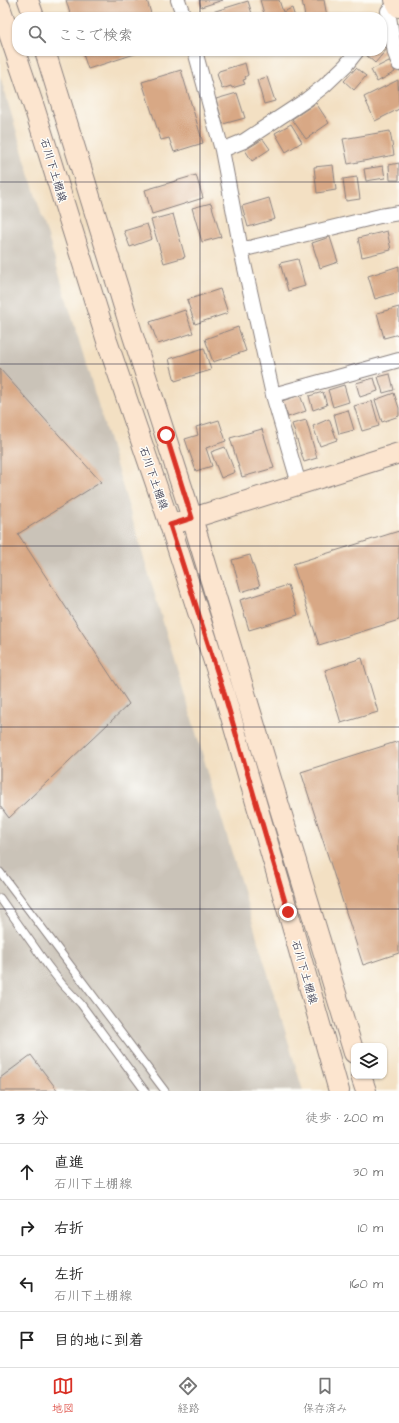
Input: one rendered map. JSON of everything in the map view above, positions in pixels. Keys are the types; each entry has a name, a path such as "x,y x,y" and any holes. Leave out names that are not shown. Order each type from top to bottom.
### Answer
{"street":[{"path":"28,0 32,12"},
{"path":"178,0 182,12"},
{"path":"393,6 395,53 399,64"},
{"name":"石川下土棚線","path":"0,7 12,42"},
{"name":"石川下土棚線","path":"17,56 107,341 170,525 224,693 339,1091"},
{"name":"石川下土棚線","path":"47,56 133,336 192,518 351,1043"},
{"path":"196,56 222,150 240,250 273,395 299,484"},
{"path":"222,150 244,141 306,100 324,86 353,56"},
{"path":"240,250 380,216 399,213"},
{"path":"273,395 399,360"},
{"path":"170,525 399,453"},
{"path":"362,1079 366,1091"}],"lane":[{"path":"0,872 165,1091"},
{"path":"0,898 48,966 62,984 81,1004 145,1091"}],"shaded area":[{"path":"0,76 303,1091 0,1091"}],"building":[{"path":"66,0 147,0 151,12 70,12"},
{"path":"199,0 223,0 201,7"},
{"path":"260,0 279,0 283,12 264,12"},
{"path":"302,0 324,0 326,12 304,12"},
{"path":"248,1 251,12 212,12"},
{"path":"292,8 293,12 283,12"},
{"path":"84,56 128,56 88,69"},
{"path":"367,56 381,56 375,63"},
{"path":"389,61 395,72 377,82 371,70"},
{"path":"245,63 248,75 245,77 246,79 243,80 245,84 222,89 217,74 219,71"},
{"path":"356,68 366,76 354,90 344,81"},
{"path":"181,70 203,143 174,152 169,138 161,140 142,82"},
{"path":"267,77 275,101 264,104 257,80"},
{"path":"398,80 399,109 375,121 364,97"},
{"path":"237,93 245,118 223,124 216,99"},
{"path":"316,103 329,123 306,139 292,119"},
{"path":"291,124 302,142 286,152 275,133"},
{"path":"390,131 394,155 348,164 343,139"},
{"path":"263,139 270,149 252,161 245,150"},
{"path":"399,163 399,180 390,180 389,165"},
{"path":"333,165 336,190 317,193 314,167"},
{"path":"383,166 385,178 366,181 364,169"},
{"path":"196,175 203,198 152,214 145,190"},
{"path":"357,177 360,199 346,201 343,179"},
{"path":"269,198 275,219 248,227 242,206"},
{"path":"211,203 221,237 202,242 192,208"},
{"path":"173,214 185,257 164,263 151,220"},
{"path":"147,224 152,239 130,247 124,231"},
{"path":"387,231 391,250 362,257 358,238"},
{"path":"330,237 338,262 320,268 312,243"},
{"path":"298,259 305,286 288,291 280,263"},
{"path":"399,266 399,292 375,299 368,276"},
{"path":"220,289 228,313 195,324 187,300"},
{"path":"399,307 399,334 384,338 377,313"},
{"path":"185,310 193,333 158,344 150,322"},
{"path":"238,327 246,351 213,362 205,339"},
{"path":"204,348 211,370 175,381 169,359"},
{"path":"0,369 101,482 18,534 129,704 9,818 0,806"},
{"path":"390,374 394,390 383,393 378,377"},
{"path":"374,378 378,391 360,397 356,383"},
{"path":"344,385 349,402 333,407 328,390"},
{"path":"323,392 327,405 313,410 309,396"},
{"path":"394,393 399,408 399,416 382,422 375,400"},
{"path":"300,395 306,411 288,417 282,401"},
{"path":"372,401 379,426 362,431 354,406"},
{"path":"348,410 354,430 339,434 334,414"},
{"path":"329,419 337,440 320,446 313,426"},
{"path":"219,420 226,441 206,448 212,466 196,471 185,439 198,435 196,427"},
{"path":"306,420 317,458 304,462 292,424"},
{"path":"262,429 274,468 242,477 230,438"},
{"path":"225,447 235,472 221,478 211,452"},
{"path":"399,531 399,620 319,645 293,564"},
{"path":"250,555 260,586 241,592 232,560"},
{"path":"288,585 298,615 249,630 240,600"},
{"path":"362,658 378,712 341,723 325,670"},
{"path":"399,741 399,953 363,965 301,772"},
{"path":"31,1055 58,1091 0,1091 0,1078"}],"route":[{"path":"166,435 192,518 170,525 224,693 288,912"}]}
